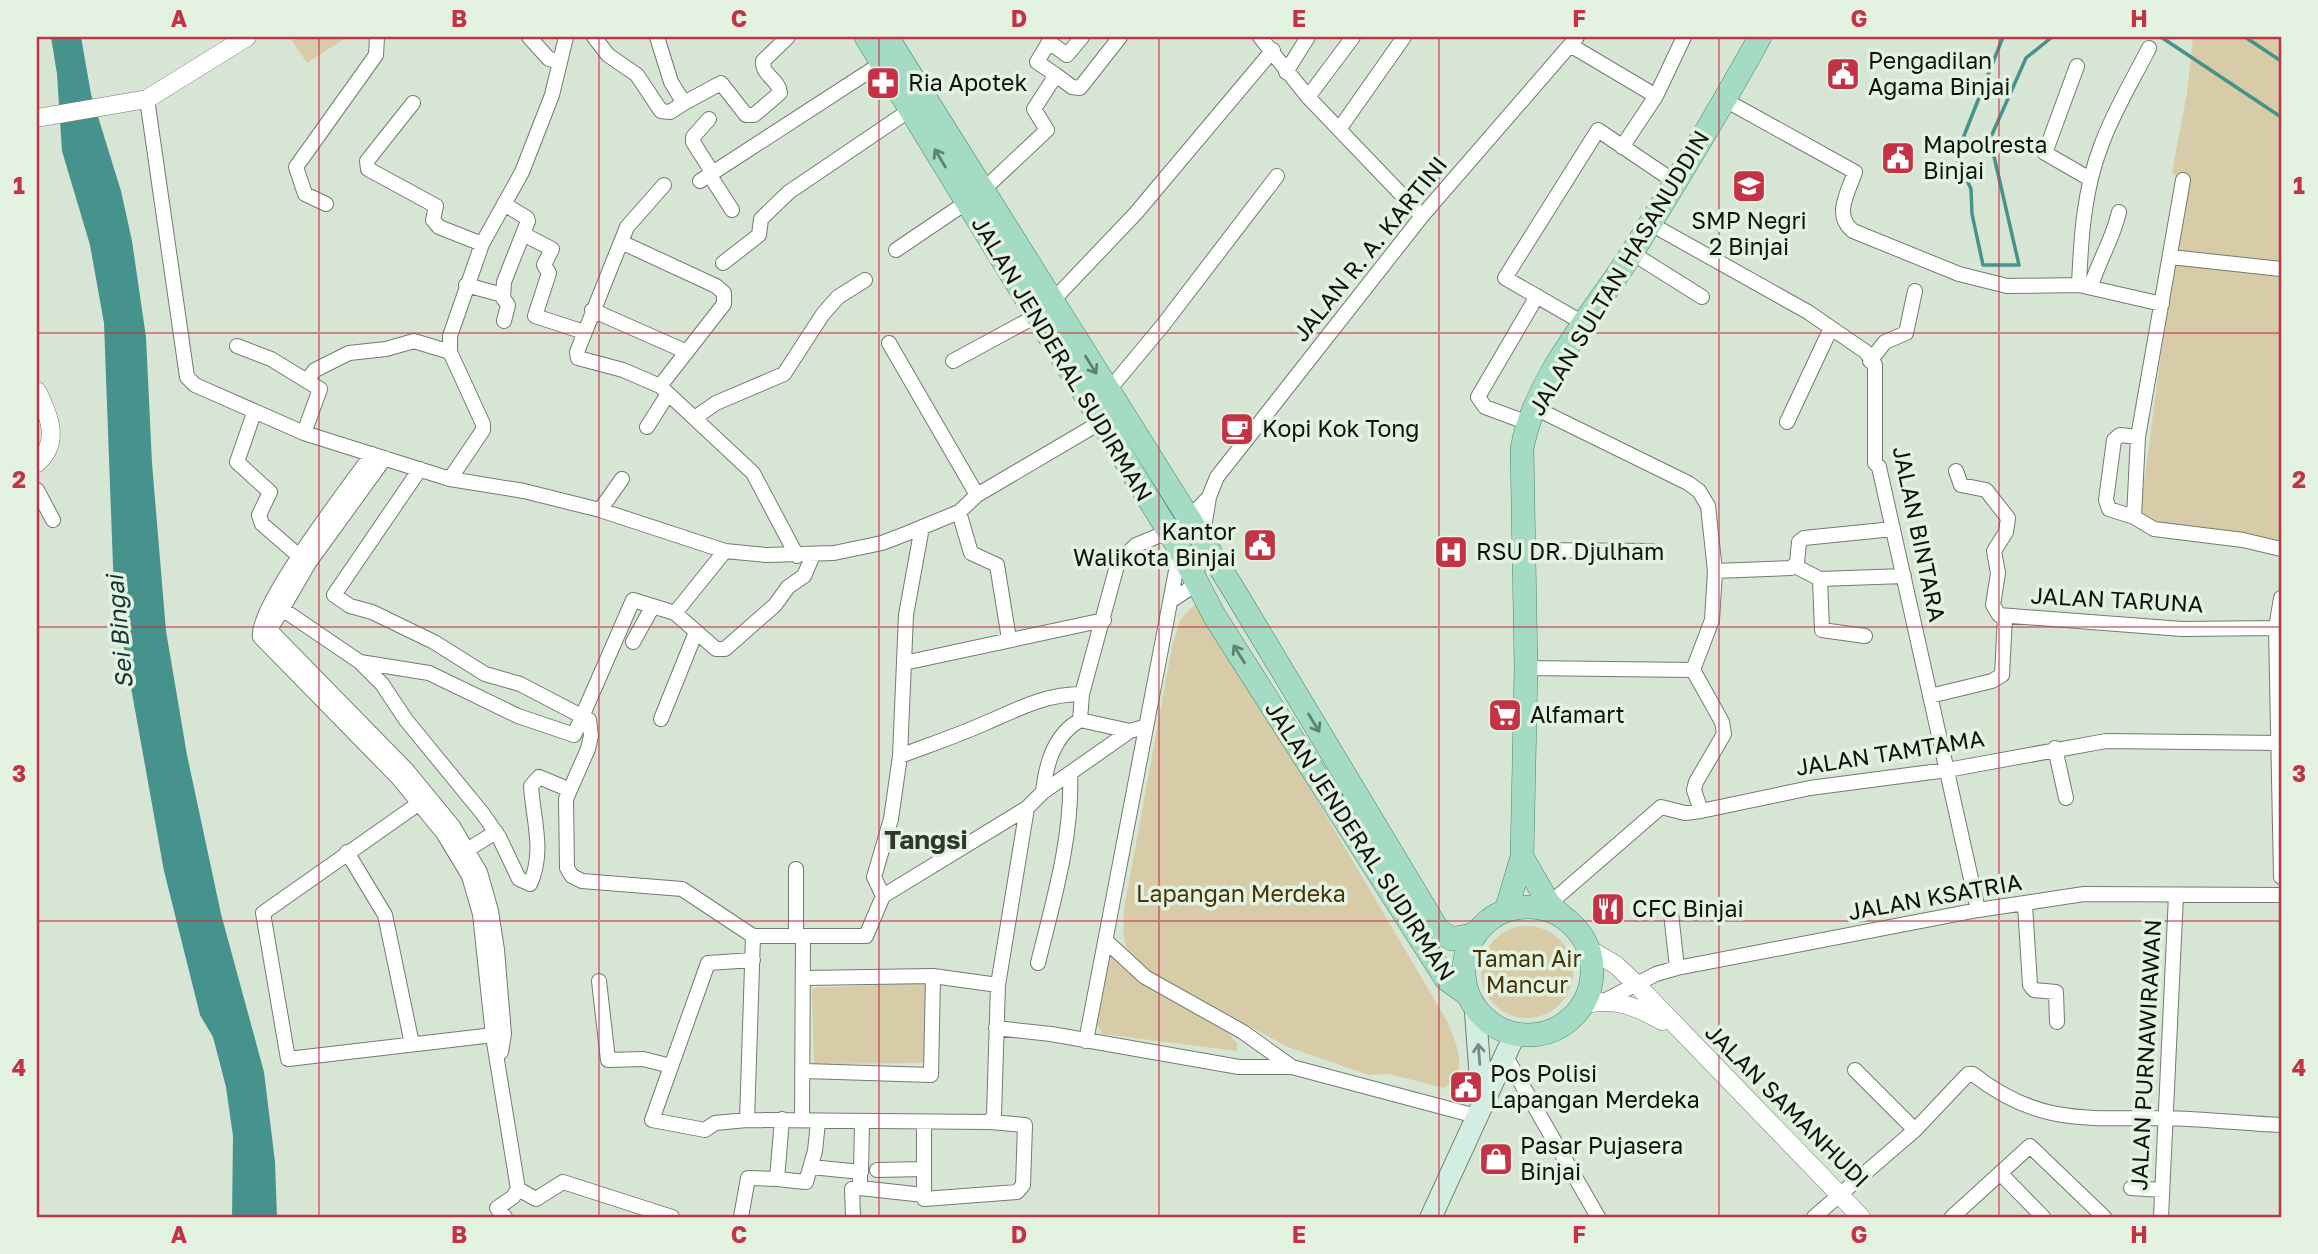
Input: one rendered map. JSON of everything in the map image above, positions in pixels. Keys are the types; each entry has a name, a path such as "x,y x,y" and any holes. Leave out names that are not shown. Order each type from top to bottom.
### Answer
{"main road":[{"name":"JALAN JENDERAL SUDIRMAN","path":"866,37 910,110 990,222 1044,290 1287,678 1438,930 1452,939 1476,934"},
{"name":"JALAN JENDERAL SUDIRMAN","path":"887,37 974,197"},
{"name":"JALAN SULTAN HASANUDDIN","path":"1506,911 1522,857 1526,668 1522,449 1530,415 1632,253 1760,37"},
{"name":"JALAN JENDERAL SUDIRMAN","path":"990,222 1037,316 1174,541 1195,585 1446,979 1471,1000"},
{"path":"1263,692 1287,678"},
{"path":"1431,1217 1510,1044 1546,1034 1567,1023 1595,1002 1589,949 1580,933 1549,904 1522,857"},
{"path":"1479,1109 1466,956 1476,934 1494,917 1519,907 1544,908 1567,919"},
{"path":"1471,1000 1510,1044"}],"street":[{"path":"39,118 140,100 247,37"},
{"path":"326,204 305,194 296,167 376,55 377,37"},
{"path":"529,37 549,59 560,61"},
{"path":"450,479 483,430 483,424 450,352 450,336 482,244 522,172 552,95 566,37"},
{"path":"594,37 608,55 637,75 661,111 670,112 721,83 747,115 754,115 780,93 780,88 764,70 763,61 788,37"},
{"path":"657,37 671,82 684,103"},
{"path":"1082,37 1067,55 1049,42 1037,62 1072,87 1080,88 1120,37"},
{"path":"1259,37 1273,50 1286,72 1308,97 1422,216"},
{"path":"1286,72 1308,37"},
{"path":"1308,97 1353,37"},
{"path":"1340,128 1404,37"},
{"path":"1622,147 1656,96 1684,37"},
{"path":"1574,41 1656,96"},
{"name":"JALAN R. A. KARTINI","path":"1195,585 1204,544 1209,497 1217,477 1422,216 1574,41"},
{"path":"2085,286 2081,230 2090,179 2101,144 2149,48"},
{"path":"1044,290 1058,295 1136,213 1273,50"},
{"path":"707,176 882,63"},
{"path":"2077,66 2045,153 2090,179"},
{"path":"895,250 974,197 1015,163 1047,130 1034,109 1056,75"},
{"path":"140,100 185,373 192,384 304,433 450,479 524,491 600,510 724,551 797,556 882,543 959,512 977,495 1101,422"},
{"path":"1725,100 1855,172 1841,215 1844,224 1853,231 1959,274 2007,286 2085,286 2162,304"},
{"path":"413,103 367,161 368,169 436,206 433,220 439,227 482,244"},
{"path":"723,263 759,235 761,219 789,192 910,110"},
{"path":"709,119 693,136 692,142 707,176 732,210"},
{"path":"1585,324 1505,278 1598,130 1675,182"},
{"path":"1108,390 1163,326 1277,176"},
{"path":"2134,517 2138,437 2183,180"},
{"path":"664,185 626,227 592,310 577,352 578,358 613,366 664,390 696,417 753,473 797,556"},
{"path":"504,204 527,218 505,282 503,295 508,305 504,321"},
{"path":"2085,286 2112,239 2119,212"},
{"path":"1648,223 1765,286 1866,352 1870,361 1883,344 1906,333 1915,291"},
{"path":"523,234 552,249 544,265 549,273 535,316 584,332"},
{"path":"621,242 716,286 724,293 724,303 687,352 664,390 647,427"},
{"path":"1632,253 1702,297"},
{"path":"2171,257 2281,270"},
{"path":"696,417 716,403 784,374 823,314 838,297 865,280"},
{"path":"466,285 503,295"},
{"path":"1537,296 1478,397 1485,407 1530,415 1688,483 1699,491 1708,506 1715,571 1712,620 1693,670 1722,722 1724,734 1696,782 1694,790 1701,811"},
{"path":"592,310 687,352"},
{"path":"953,361 1037,316"},
{"path":"1787,422 1831,328"},
{"path":"307,380 315,370 349,353 386,349 414,341 450,352"},
{"path":"889,343 977,495"},
{"path":"237,346 271,359 320,389 304,433"},
{"name":"JALAN BINTARA","path":"1870,361 1875,365 1875,463 1879,467 1978,910"},
{"path":"37,391 52,434 50,446 37,463"},
{"path":"254,413 237,462 270,492 260,515 262,524 299,556"},
{"path":"2138,437 2120,435 2114,440 2106,500 2109,509 2134,517 2154,529 2244,540 2281,549"},
{"path":"264,630 299,556 378,456"},
{"path":"264,630 282,609 378,456"},
{"path":"420,469 334,595 350,606 372,612 433,642 485,674 520,684 589,720 591,736 566,800 569,846 565,858 572,876 582,881 682,889 753,936 866,936 883,896 1027,808 1043,792 1137,729"},
{"path":"1956,471 1961,485 1983,488 2002,507 2008,525 1994,551 1998,573 1993,605 1994,611 2006,616"},
{"path":"600,510 622,478"},
{"path":"37,490 53,520"},
{"name":"JALAN R. A. KARTINI","path":"1086,1041 1106,941 1137,729 1172,600 1174,541 1188,519 1209,497"},
{"path":"959,512 971,553 997,565 1009,639"},
{"path":"883,896 874,877 891,819 900,756 906,615 922,527"},
{"path":"1795,566 1799,542 1804,538 1893,529"},
{"path":"1080,720 1082,694 1118,562 1136,545 1174,541"},
{"path":"1525,550 1651,551"},
{"path":"675,613 724,551"},
{"path":"360,662 429,673 518,716 574,735 633,600 675,613 716,649 725,649 775,605 788,587 804,576 813,555"},
{"path":"1715,571 1783,570 1795,566 1820,579 1904,576"},
{"path":"1820,579 1822,630 1865,636"},
{"path":"1172,600 1195,585"},
{"path":"2281,598 2276,628 2281,877"},
{"path":"633,642 653,606"},
{"path":"282,609 360,662 382,684 406,720 496,832 516,876 530,884 535,873 538,846 531,786 539,777 570,790"},
{"name":"JALAN TARUNA","path":"1930,696 1992,681 2002,675 2006,616 2182,629 2276,628"},
{"path":"904,663 1104,620"},
{"path":"264,630 407,770 421,799 469,876 480,914 499,1035"},
{"path":"661,719 696,632"},
{"path":"1526,668 1693,670"},
{"path":"900,756 987,723 1027,703 1062,694 1082,694"},
{"path":"1043,792 1045,771 1066,728 1080,720 1137,729"},
{"name":"JALAN TAMTAMA","path":"1549,904 1654,810 1665,806 1685,813 1701,811 1810,788 1947,770 2055,748 2106,741 2279,743"},
{"path":"2055,748 2066,798"},
{"path":"1038,962 1054,899 1072,798 1070,773"},
{"path":"421,799 453,826 480,872 491,911 500,1064 518,1189 513,1197 497,1208 505,1217"},
{"path":"421,799 263,913 288,1059 499,1035"},
{"path":"990,1122 994,1115 998,985 1027,808"},
{"path":"467,850 496,832"},
{"path":"347,852 385,915 412,1044"},
{"path":"796,869 805,978 802,1120"},
{"name":"JALAN KSATRIA","path":"1595,1002 1635,983 1677,968 1978,910 2084,894 2281,895"},
{"name":"JALAN PURNAWIRAWAN","path":"2161,1217 2176,895"},
{"path":"2025,905 2030,985 2034,990 2055,990 2057,1022"},
{"path":"1671,913 1677,968"},
{"path":"747,1120 753,936"},
{"path":"1106,941 1145,977 1243,1032 1292,1067"},
{"name":"JALAN SAMANHUDI","path":"1589,949 1616,965 1635,983 1677,1030 1861,1217"},
{"path":"753,960 708,962 652,1121 705,1130 715,1124 782,1119 862,1123 990,1122 1025,1125 1023,1185 1017,1192 924,1199 924,1123"},
{"path":"805,978 933,976 998,985"},
{"path":"804,1071 931,1075 933,976"},
{"path":"599,981 608,1060 643,1059 671,1066"},
{"name":"JALAN SAMANHUDI","path":"1595,1002 1641,1009 1677,1030"},
{"path":"996,1028 1239,1067 1292,1067 1479,1109"},
{"path":"1510,1044 1598,1217"},
{"path":"1855,1070 1915,1130"},
{"path":"1814,1217 1838,1193 1862,1178 1915,1130 1968,1074 1973,1074 1998,1094 2050,1115 2099,1120 2165,1118 2281,1125"},
{"path":"777,1179 782,1119"},
{"path":"741,1217 748,1178 806,1182 818,1122"},
{"path":"860,1188 862,1123"},
{"path":"1954,1217 2028,1146 2033,1147 2104,1217"},
{"path":"811,1167 860,1172"},
{"path":"877,1170 924,1170"},
{"path":"2000,1173 2043,1217"},
{"path":"518,1189 536,1199 563,1182 672,1217"},
{"path":"2132,1188 2162,1190"},
{"path":"853,1217 852,1189 924,1195"}],"green space":[{"path":"299,37 347,37 307,63 292,41"},
{"path":"2193,37 2271,37 2281,40 2281,542 2150,527 2140,512 2184,181 2172,173 2187,93"},
{"name":"Lapangan Merdeka","path":"1194,605 1205,610 1447,1021 1457,1048 1459,1065 1452,1081 1444,1088 1389,1074 1369,1075 1288,1047 1147,971 1128,950 1124,937 1124,909 1172,647 1180,620"},
{"name":"Taman Air Mancur","path":"1527,926 1544,930 1559,940 1569,955 1573,972 1569,989 1559,1004 1544,1014 1527,1018 1510,1014 1495,1004 1485,989 1481,972 1485,955 1495,940 1510,930"},
{"path":"1113,950 1128,971 1228,1033 1237,1043 1237,1051 1102,1034 1096,1022 1107,956"},
{"path":"928,983 929,1063 814,1064 812,988"}],"water":[{"name":"Sei Bingai","path":"51,37 81,37 91,94 121,191 132,241 146,337 152,463 166,631 187,755 221,914 264,1072 275,1162 277,1217 232,1217 233,1136 226,1087 213,1037 200,1015 164,871 114,593 104,323 90,245 62,151 57,74"}],"waterway":[{"path":"2003,37 1956,156 1971,189 1972,214 1983,265 2019,265 1990,139 2026,58 2052,37"},
{"path":"2161,37 2281,117"},
{"path":"2245,37 2281,61"}],"place":[{"name":"Pengadilan Agama Binjai","path":"1843,74"},
{"name":"Ria Apotek","path":"883,83"},
{"name":"Mapolresta Binjai","path":"1898,158"},
{"name":"SMP Negri 2 Binjai","path":"1749,186"},
{"name":"Kopi Kok Tong","path":"1237,429"},
{"name":"Kantor Walikota Binjai","path":"1260,545"},
{"name":"RSU DR. Djulham","path":"1451,552"},
{"name":"Alfamart","path":"1505,715"},
{"name":"CFC Binjai","path":"1608,909"},
{"name":"Pos Polisi Lapangan Merdeka","path":"1466,1087"},
{"name":"Pasar Pujasera Binjai","path":"1496,1159"}],"district":[{"name":"Tangsi","path":"926,840"}]}
